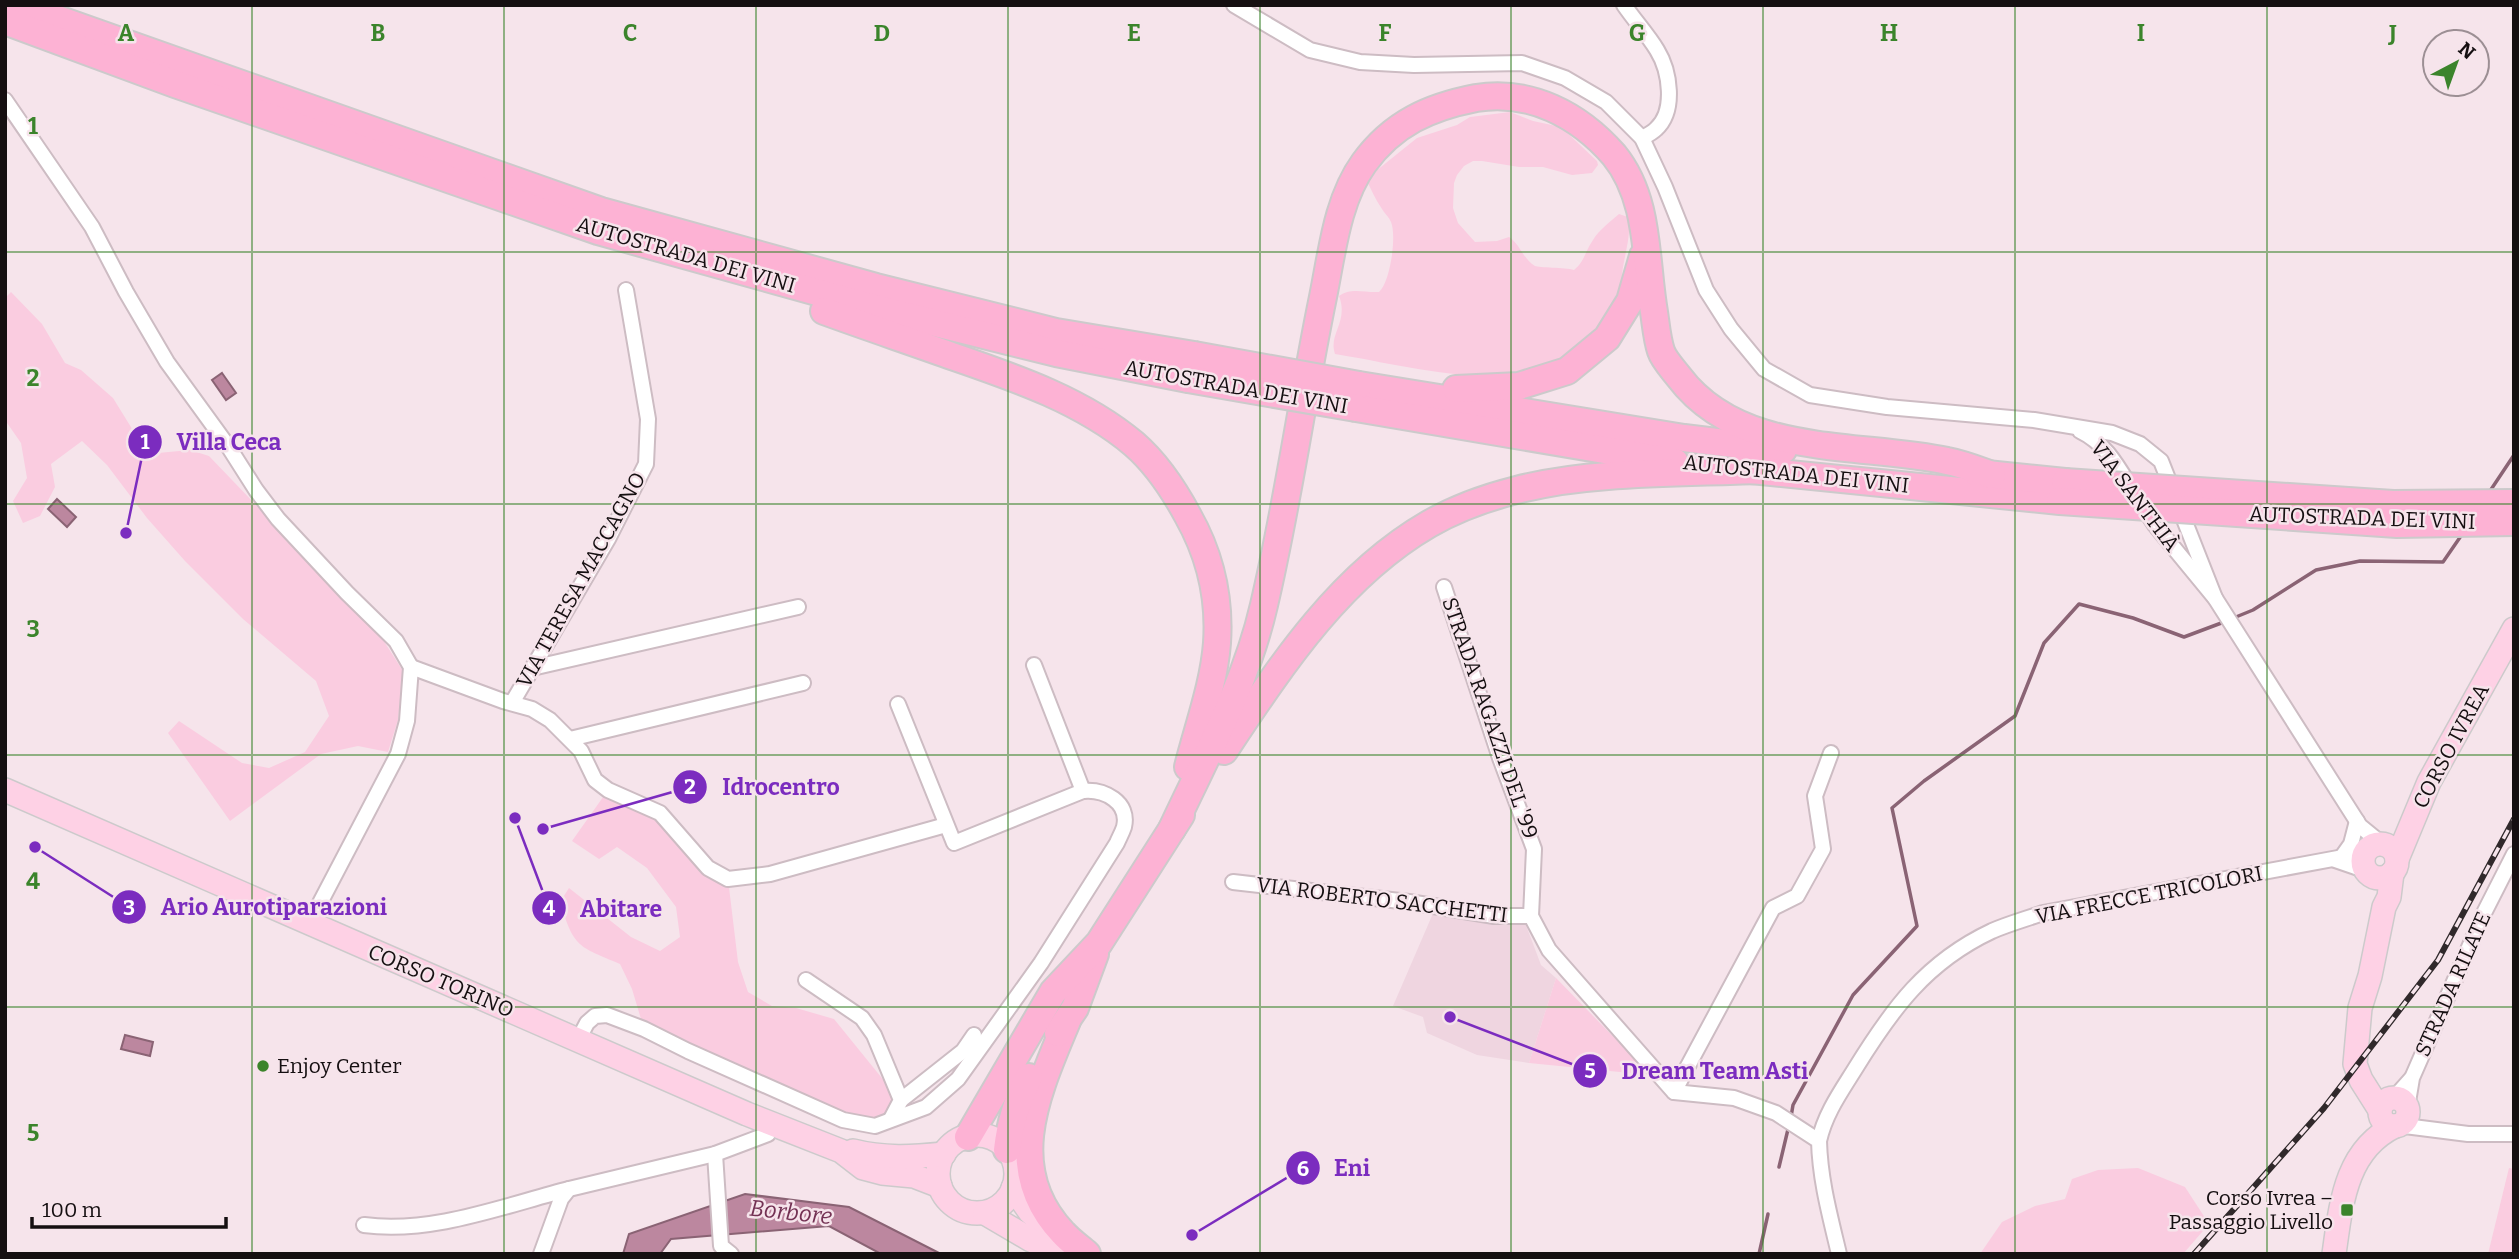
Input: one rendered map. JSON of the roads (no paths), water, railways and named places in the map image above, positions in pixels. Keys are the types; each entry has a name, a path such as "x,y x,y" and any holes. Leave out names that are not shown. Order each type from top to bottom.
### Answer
{"highway":[{"name":"AUTOSTRADA DEI VINI","path":"18,5 177,74 598,231 871,307 1056,353 1191,367"},
{"name":"AUTOSTRADA DEI VINI","path":"5,21 601,211 876,287 1191,367 1357,397 1677,462 2062,491 2397,524 2514,523"},
{"path":"1172,829 1239,687 1258,628 1335,240 1345,202 1363,165 1382,141 1404,124 1443,104 1494,95 1539,101 1580,122 1616,158 1639,202 1661,354 1689,391 1735,423 1802,443 1948,461 1992,475"},
{"path":"598,231 1005,374 1068,402 1108,425 1144,454 1177,497 1204,548 1213,582 1217,627 1215,663 1172,829"},
{"path":"1357,397 1519,386 1567,371 1607,338 1630,301 1646,245"},
{"name":"AUTOSTRADA DEI VINI","path":"1357,397 1992,475 2062,491 2393,504 2514,503"},
{"path":"968,1137 1052,992 1099,943 1272,679 1302,638 1371,567 1428,524 1469,504 1572,480 1608,475 1757,470"},
{"path":"1007,1150 1010,1125 1020,1095 1034,1067 1075,1008 1099,943"},
{"path":"1067,1021 1043,1078 1027,1145 1032,1178 1041,1202 1063,1233 1087,1254"}],"main road":[{"name":"CORSO IVREA","path":"2379,859 2409,827 2428,782 2514,629"},
{"name":"CORSO TORINO","path":"5,790 772,1125 841,1151 863,1168 914,1176 940,1186 945,1196 962,1211 985,1213 1031,1240 1063,1254"},
{"path":"2334,1254 2350,1173 2394,1112 2361,1080 2354,1064 2360,1008 2370,976 2384,907 2378,884 2379,859"},
{"name":"CORSO TORINO","path":"841,1151 902,1158 944,1154 952,1145 968,1137"},
{"path":"968,1137 989,1138 1007,1150 1015,1168 1013,1188 1007,1199 997,1208 985,1213"},
{"path":"940,1186 938,1175 944,1154"},
{"path":"1013,1188 1030,1212 1057,1237 1082,1254"}],"street":[{"path":"1234,5 1310,50 1360,62 1414,65 1522,63 1566,78 1606,102 1642,138 1665,187 1706,290 1731,329 1764,369 1810,395 1887,407 2034,420 2073,427"},
{"path":"1624,5 1658,51 1669,83 1668,103 1663,117 1657,129 1642,138"},
{"path":"5,100 92,227 167,362 228,446 256,490 278,519 347,593 396,640 411,667 407,721 398,754 309,924"},
{"name":"VIA TERESA MACCAGNO","path":"512,703 608,539 646,464 648,419 626,290"},
{"name":"VIA SANTHIÀ","path":"2073,427 2112,433 2140,444 2161,461 2214,598"},
{"name":"VIA SANTHIÀ","path":"2073,427 2095,438 2111,457 2155,525 2214,598 2359,823 2379,859"},
{"name":"STRADA RAGAZZI DEL '99","path":"1444,587 1500,758 1534,849 1531,916"},
{"path":"532,668 798,607"},
{"path":"1034,665 1083,791"},
{"path":"411,667 532,709 550,720 581,751 595,780 608,790 660,813 708,868 728,879 770,874 946,825"},
{"path":"570,739 803,683"},
{"path":"578,1041 587,1023 595,1016 607,1015 842,1120 875,1126 926,1107 958,1079 1041,963 1117,844 1124,826 1124,812 1114,798 1097,789 1083,791 954,843 898,704"},
{"path":"1674,1092 1773,908 1797,896 1823,849 1815,796 1831,753"},
{"path":"2337,859 2351,844 2359,823"},
{"name":"STRADA RILATE","path":"2394,1112 2514,853"},
{"name":"VIA FRECCE TRICOLORI","path":"1813,1136 1884,1021 1903,999 1923,977 1942,962 1993,931 2043,913 2337,859 2379,859"},
{"name":"VIA ROBERTO SACCHETTI","path":"1233,882 1409,902 1494,916 1531,916"},
{"path":"1531,916 1549,950 1674,1092 1734,1098 1776,1113 1813,1136 1839,1254"},
{"path":"806,980 862,1018 874,1035 901,1100"},
{"path":"891,1119 901,1100 963,1051 974,1035"},
{"path":"2394,1112 2427,1130 2468,1134 2514,1134"},
{"path":"364,1225 391,1228 435,1223 715,1154 768,1134 772,1125"},
{"path":"715,1154 726,1250"},
{"path":"541,1254 561,1199 569,1189"}],"water":[{"path":"222,373 236,393 226,400 212,380"},
{"path":"57,499 76,517 67,527 48,509"},
{"path":"125,1035 153,1042 150,1056 121,1049"},
{"name":"Borbore","path":"745,1194 849,1207 941,1254 881,1254 829,1226 671,1239 660,1254 623,1254 629,1234"}],"waterway":[{"path":"2488,494 2514,455"},
{"path":"2231,619 2253,610 2316,570 2360,561 2443,562 2463,533"},
{"path":"1791,1117 1793,1105 1853,995 1917,926 1892,808 1924,781 2015,716 2044,643 2079,604 2133,618 2184,637 2224,622"},
{"path":"1779,1167 1789,1125"},
{"path":"1759,1254 1768,1214"}],"railway":[{"path":"2194,1254 2324,1108 2438,960 2514,819"}],"place":[{"name":"Villa Ceca","path":"126,533"},
{"name":"Abitare","path":"515,818"},
{"name":"Idrocentro","path":"543,829"},
{"name":"Ario Aurotiparazioni","path":"35,847"},
{"name":"Dream Team Asti","path":"1450,1017"},
{"name":"Enjoy Center","path":"263,1066"},
{"name":"Corso Ivrea – Passaggio Livello","path":"2347,1210"},
{"name":"Eni","path":"1192,1235"}]}
